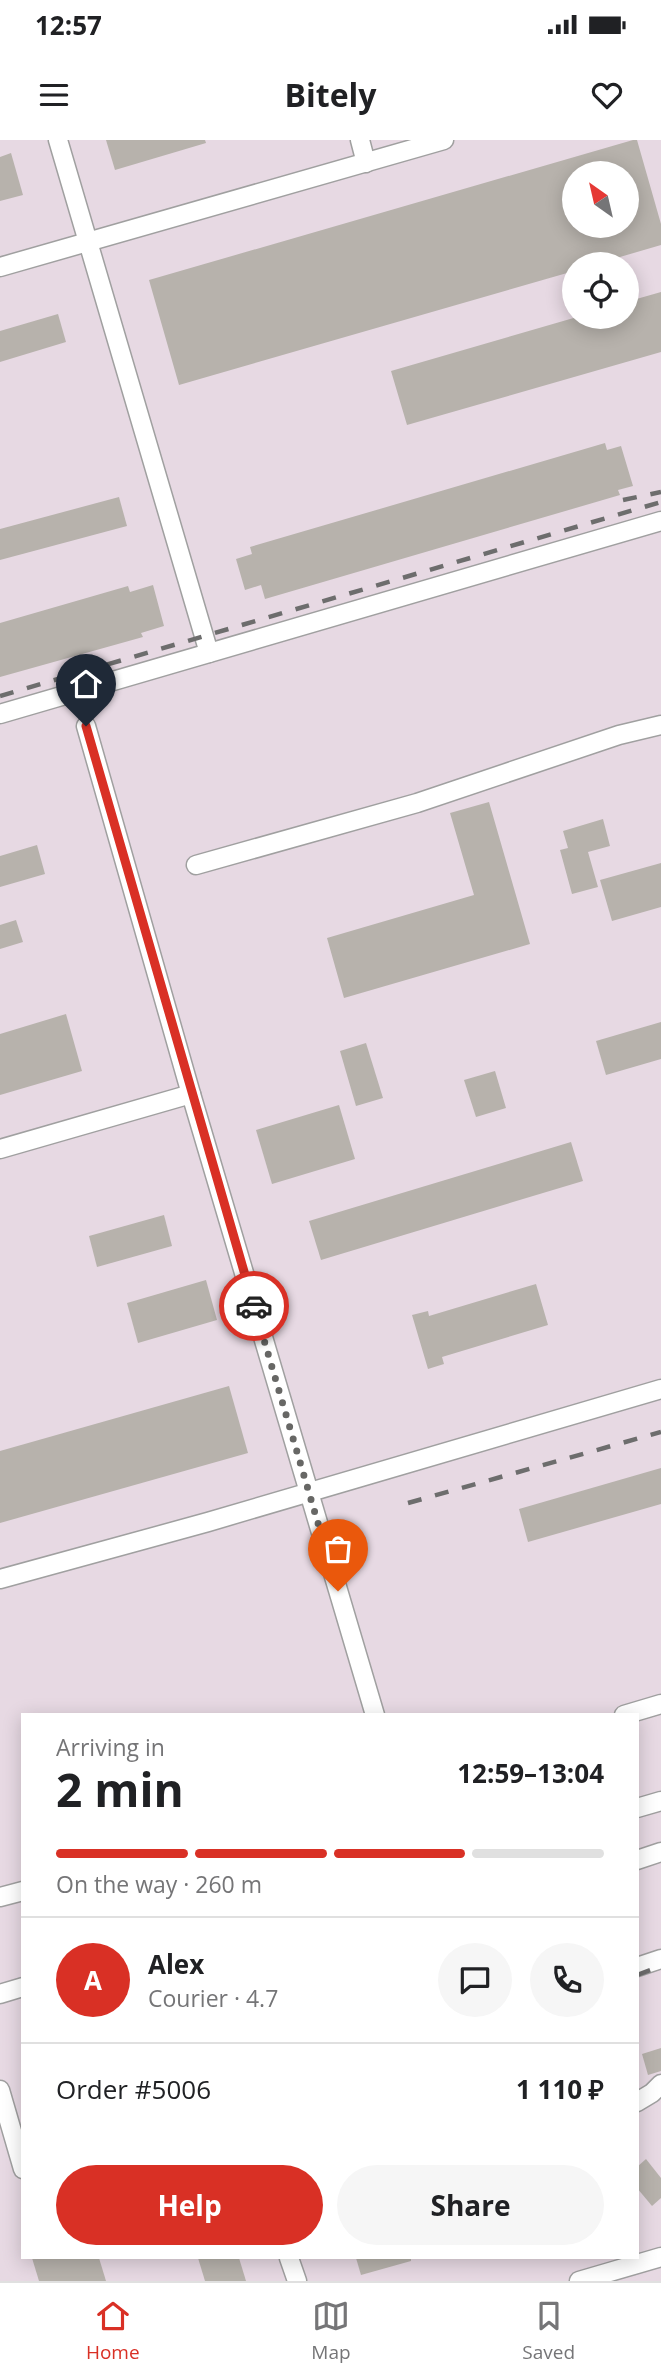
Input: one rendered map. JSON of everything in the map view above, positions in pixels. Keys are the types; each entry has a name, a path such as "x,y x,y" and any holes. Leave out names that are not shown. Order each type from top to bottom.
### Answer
{"street":[{"path":"58,140 209,653"},
{"path":"360,140 366,163"},
{"path":"0,267 444,140"},
{"path":"0,714 661,521"},
{"path":"196,865 417,803 619,736 661,725"},
{"path":"86,726 191,1094 374,1713"},
{"path":"0,1149 191,1094"},
{"path":"0,1579 308,1493 661,1389"},
{"path":"631,1713 661,1704"},
{"path":"639,1807 661,1801"},
{"path":"639,1859 661,1852"},
{"path":"0,1897 21,1892"},
{"path":"639,1967 661,1959"},
{"path":"0,1994 21,1988"},
{"path":"639,2101 661,2084"},
{"path":"0,2090 21,2162"},
{"path":"579,2281 661,2258"},
{"path":"289,2259 297,2281"}],"shaded area":[{"path":"0,140 661,140 661,2281 0,2281"}],"building":[{"path":"106,140 205,140 206,143 115,170"},
{"path":"633,140 637,140 661,224 661,245 637,252 562,252 562,274 179,385 149,280"},
{"path":"11,153 23,195 0,201 0,157"},
{"path":"661,292 661,352 407,425 391,371 562,321 562,329 639,329 639,298"},
{"path":"58,314 66,342 0,362 0,331"},
{"path":"605,443 607,450 621,446 633,486 618,490 620,495 265,599 261,585 245,590 236,559 252,554 250,547"},
{"path":"119,497 127,526 0,560 0,529"},
{"path":"153,585 164,626 141,633 143,637 0,677 0,623 128,586 130,592"},
{"path":"489,802 530,944 344,998 327,938 474,895 450,813"},
{"path":"603,819 610,846 588,852 598,887 572,894 560,850 568,848 563,831"},
{"path":"37,845 45,874 0,887 0,856"},
{"path":"661,863 661,907 612,921 600,880"},
{"path":"16,920 23,942 0,949 0,925"},
{"path":"66,1014 82,1071 0,1095 0,1034"},
{"path":"661,1022 661,1059 606,1075 596,1041"},
{"path":"366,1043 383,1098 356,1106 340,1051"},
{"path":"495,1071 506,1108 476,1117 464,1080"},
{"path":"339,1105 355,1159 272,1184 256,1130"},
{"path":"571,1142 583,1181 321,1260 309,1221"},
{"path":"164,1215 172,1246 97,1267 89,1236"},
{"path":"206,1280 217,1320 138,1343 127,1303"},
{"path":"536,1284 548,1325 442,1357 444,1364 428,1369 412,1315 428,1311 429,1316"},
{"path":"229,1386 248,1453 0,1523 0,1451"},
{"path":"661,1468 661,1504 528,1542 519,1509"},
{"path":"661,2048 661,2071 648,2075 642,2054"},
{"path":"646,2159 661,2178 661,2198 652,2206 639,2190 639,2165"},
{"path":"32,2259 99,2259 106,2281 39,2281"},
{"path":"198,2259 239,2259 246,2281 205,2281"},
{"path":"356,2259 411,2259 411,2261 361,2275"}],"railway":[{"path":"623,500 661,492"},
{"path":"0,696 661,502"},
{"path":"408,1503 661,1432"},
{"path":"639,1974 661,1966"}],"way so far":[{"path":"254,1306 338,1591"}],"route":[{"path":"86,726 254,1306"}]}
